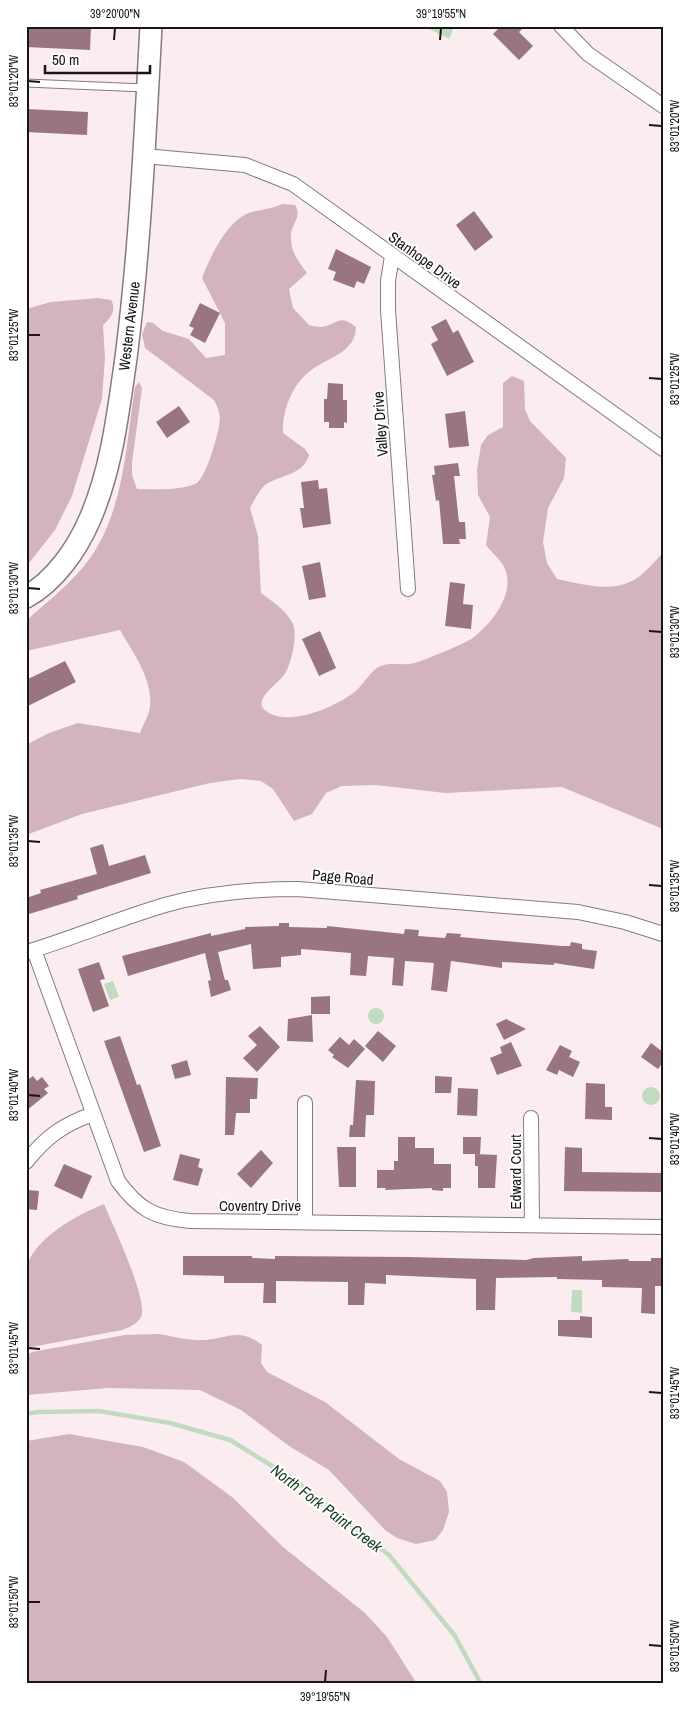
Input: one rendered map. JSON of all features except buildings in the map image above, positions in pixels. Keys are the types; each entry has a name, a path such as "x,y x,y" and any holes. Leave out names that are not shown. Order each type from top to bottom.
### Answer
{"main road":[{"name":"Western Avenue","path":"26,597 53,575 77,546 102,488 112,452 137,263 151,26"}],"street":[{"path":"561,26 588,54 663,106"},
{"name":"Stanhope Drive","path":"144,156 244,165 267,172 292,184 663,449"},
{"name":"Valley Drive","path":"392,256 388,281 388,310 408,589"},
{"name":"Page Road","path":"30,951 165,905 238,891 272,889 298,889 578,912 626,922 663,934"},
{"name":"Coventry Drive","path":"30,951 118,1181 135,1201 156,1215 190,1221 663,1227"},
{"path":"304,1222 305,1103"},
{"path":"26,1162 51,1135 68,1123 93,1114"},
{"name":"Edward Court","path":"531,1118 532,1225"}],"lane":[{"path":"26,83 148,88"}],"shaded area":[{"path":"428,26 454,27 449,39 427,28"},
{"path":"282,204 295,205 297,210 298,214 291,233 291,243 296,257 307,273 289,289 293,308 309,325 321,327 341,320 356,327 355,336 346,349 310,371 293,391 286,407 283,433 305,449 309,455 306,462 297,471 265,485 250,508 258,536 261,593 290,619 295,635 287,671 266,693 262,704 263,709 279,716 290,717 302,716 327,708 357,690 371,673 378,668 389,664 415,663 437,655 474,637 489,623 505,595 507,575 501,562 486,545 490,517 478,495 477,470 481,445 488,435 503,427 503,383 512,376 524,381 525,409 530,421 566,458 564,478 548,508 543,542 547,563 557,579 587,585 618,586 637,578 663,553 663,829 562,787 445,793 376,785 342,786 326,793 312,814 294,821 273,789 261,781 240,779 210,783 82,814 26,835 26,745 49,733 78,723 140,733 150,707 150,697 145,676 120,630 26,651 26,621 77,574 93,554 104,533 120,486 135,387 139,382 142,388 132,463 132,475 137,489 174,489 195,484 204,474 218,432 220,417 214,400 145,348 142,334 147,322 153,323 163,331 189,339 206,358 225,355 225,323 202,278 215,249 235,222 252,212"},
{"path":"98,298 111,300 113,304 111,317 103,325 105,358 102,399 72,496 55,530 26,567 26,309 51,302"},
{"path":"113,981 119,997 110,1000 104,984"},
{"path":"373,1008 379,1008 384,1013 382,1022 373,1024 368,1019 368,1013"},
{"path":"651,1087 657,1090 660,1096 657,1102 651,1105 645,1102 642,1096 645,1090"},
{"path":"104,1204 135,1279 140,1295 141,1317 133,1325 122,1330 26,1348 26,1268 31,1257 38,1246 58,1228"},
{"path":"572,1290 582,1290 582,1313 571,1312"},
{"path":"159,1334 198,1340 238,1335 253,1339 262,1345 261,1363 267,1372 325,1402 399,1459 440,1481 447,1492 449,1512 443,1530 435,1540 416,1544 397,1538 385,1530 329,1470 289,1446 241,1410 200,1390 108,1388 26,1395 26,1355 32,1352 125,1335"},
{"path":"69,1434 143,1447 184,1462 232,1497 283,1547 365,1613 387,1637 417,1684 193,1684 190,1682 180,1684 26,1684 26,1441"}],"waterway":[{"name":"North Fork Paint Creek","path":"26,1414 37,1412 99,1411 170,1423 230,1440 295,1480 389,1555 455,1636 481,1684"}]}
